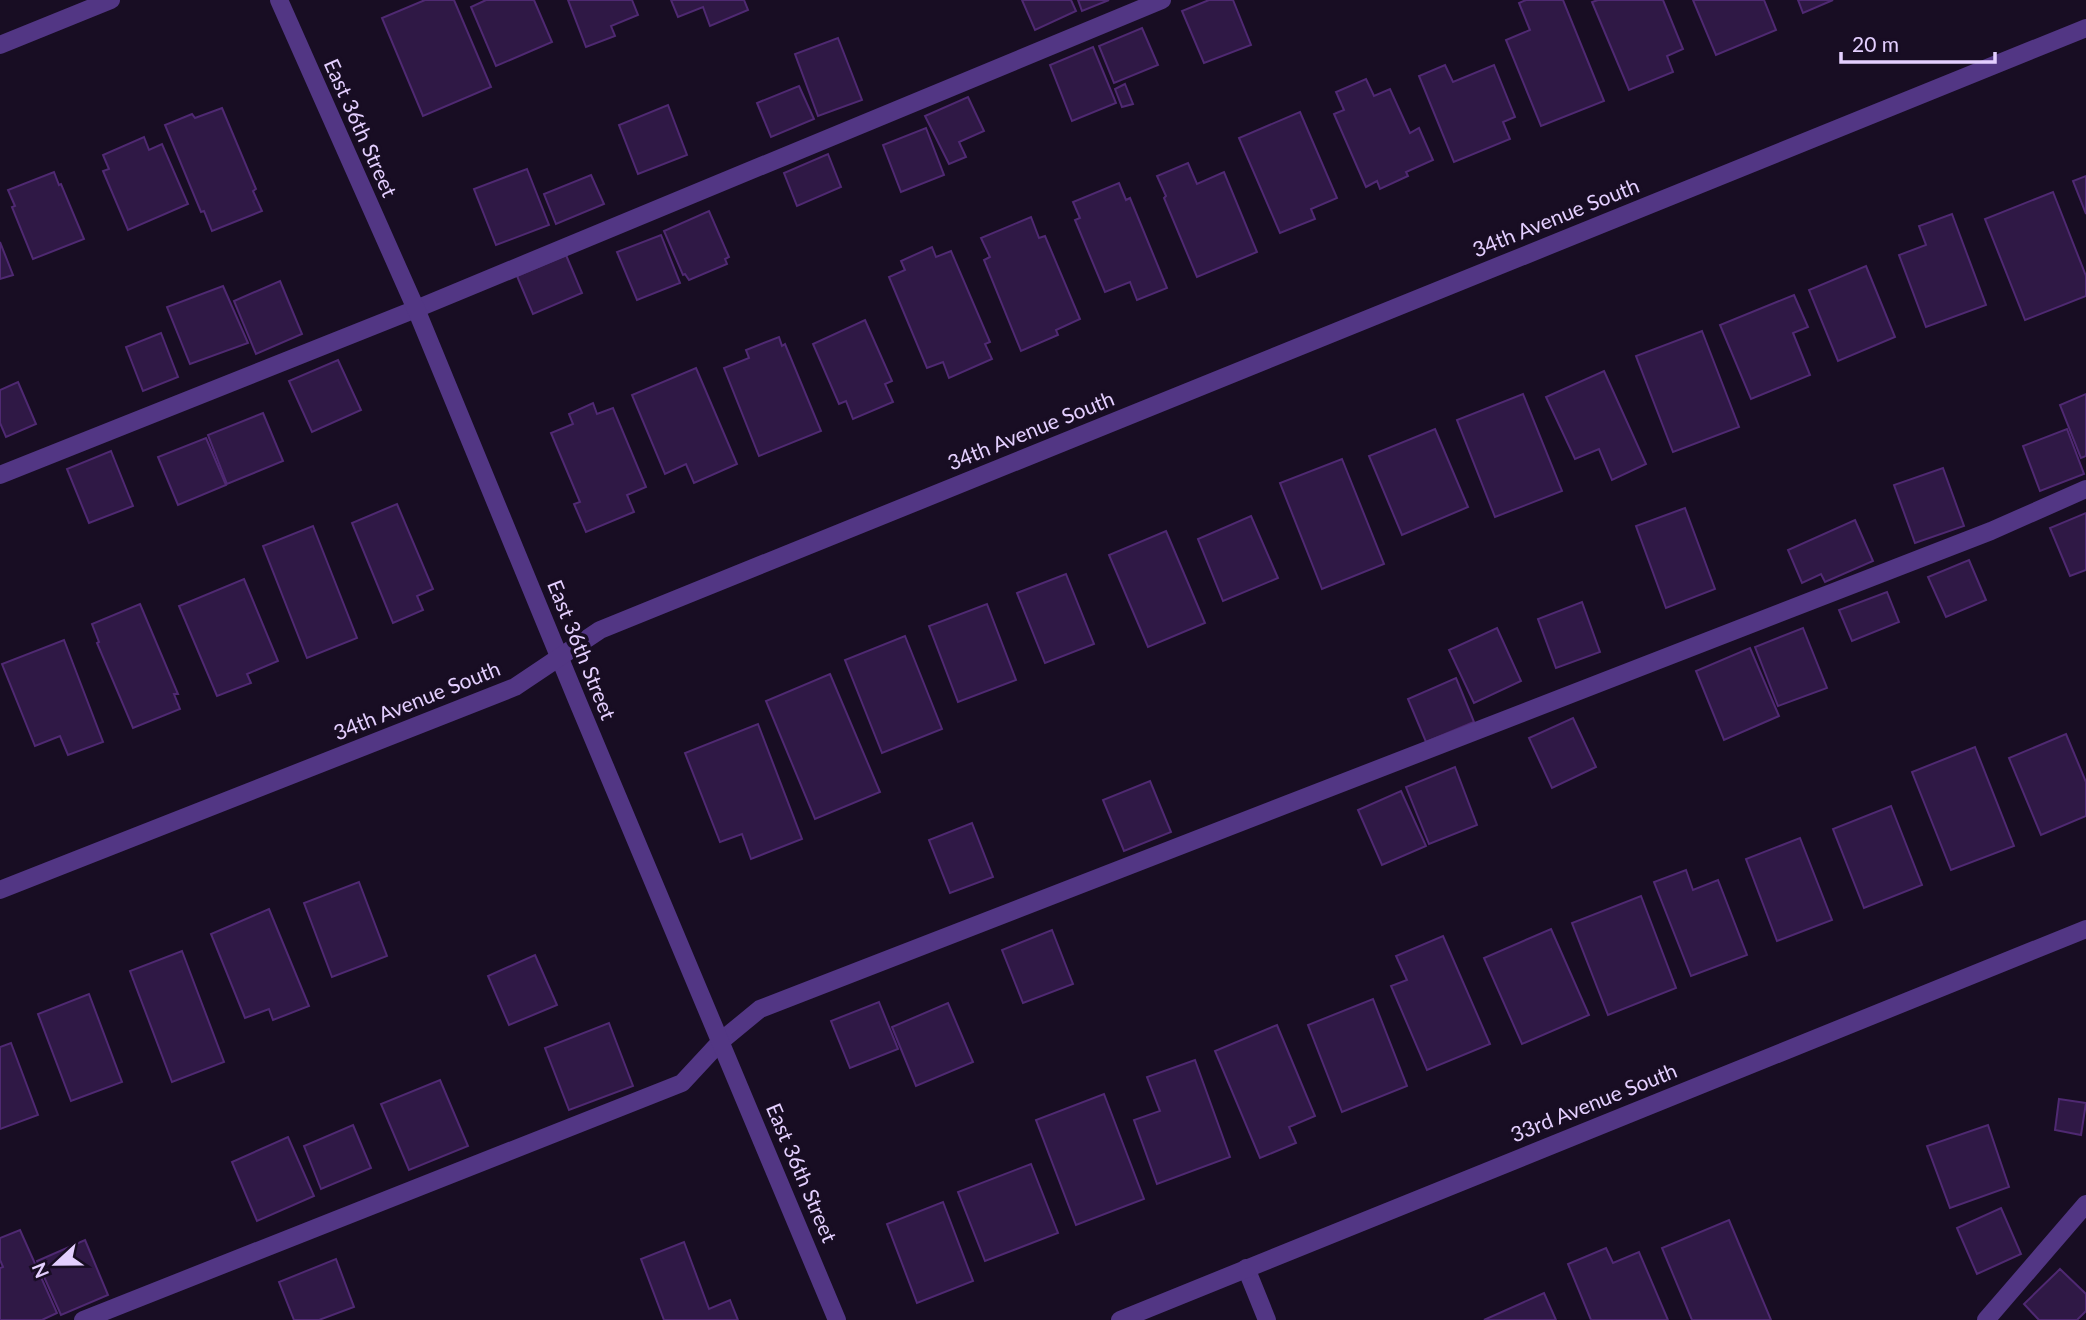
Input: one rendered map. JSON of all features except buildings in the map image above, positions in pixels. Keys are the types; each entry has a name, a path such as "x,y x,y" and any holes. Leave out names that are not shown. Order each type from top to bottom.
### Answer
{"street":[{"path":"0,45 111,0"},
{"name":"East 36th Street","path":"279,0 416,309 837,1320"},
{"path":"0,475 416,309 1162,0"},
{"name":"34th Avenue South","path":"0,890 515,687 600,630 2086,28"},
{"path":"83,1320 682,1083 721,1041 760,1009 1965,541 2086,489"},
{"name":"33rd Avenue South","path":"1120,1320 2086,929"},
{"path":"1986,1320 2086,1204"},
{"path":"1246,1268 1267,1320"}]}
